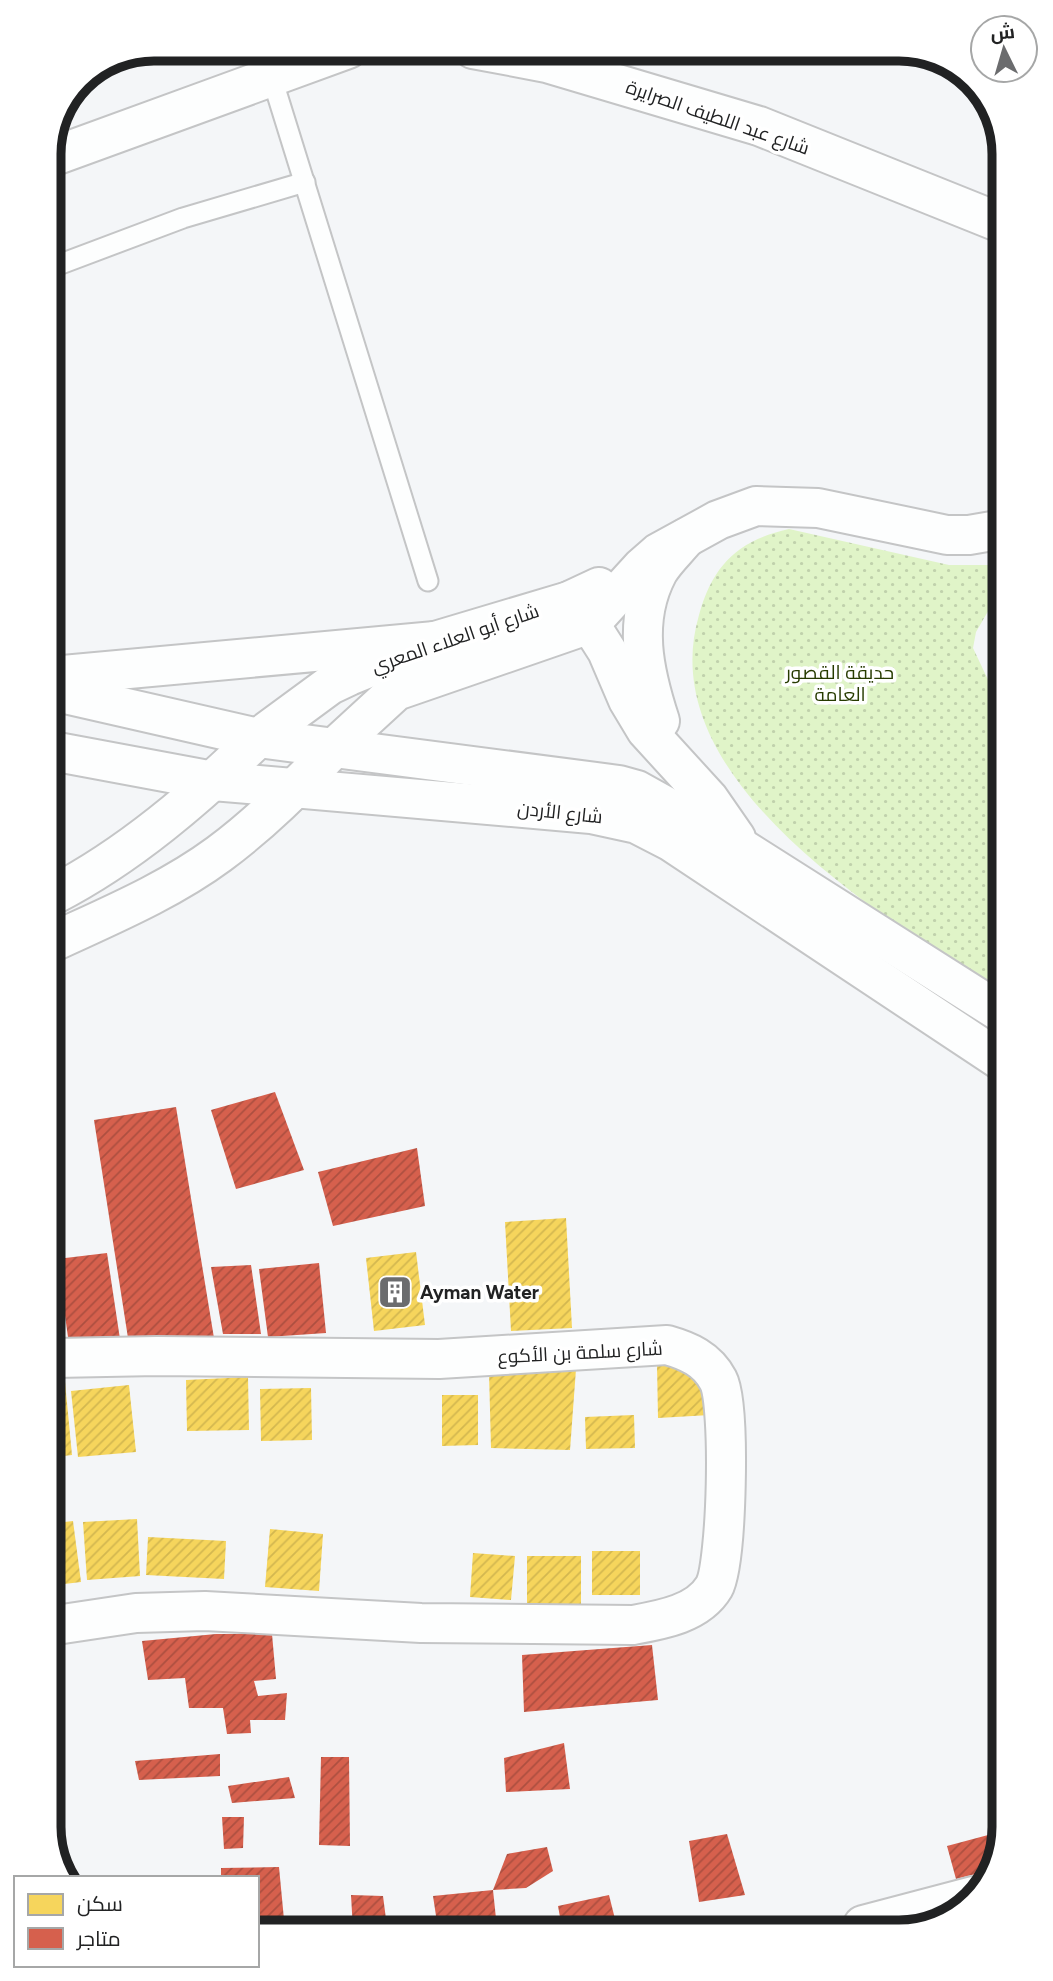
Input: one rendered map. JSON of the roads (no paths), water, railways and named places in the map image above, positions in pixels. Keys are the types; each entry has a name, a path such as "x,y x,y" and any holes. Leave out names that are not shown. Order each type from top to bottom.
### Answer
{"main road":[{"path":"61,154 312,61"},
{"name":"شارع عبد اللطيف الصرايرة","path":"536,61 759,126 992,219"},
{"name":"شارع أبو العلاء المعري","path":"61,938 124,909 218,855 295,789 334,748 396,691 579,612 642,567 718,520 756,506 818,508 947,535 992,531"},
{"path":"673,759 648,688 642,626 658,572 686,538"},
{"path":"579,612 607,651 646,730 709,799 743,849"},
{"name":"شارع أبو العلاء المعري","path":"61,890 121,853 213,781 258,738 330,685 435,641 579,612"},
{"path":"61,675 435,641"},
{"name":"شارع الأردن","path":"61,693 258,738 619,785 649,796 743,849 992,1007"},
{"name":"شارع الأردن","path":"61,753 213,781 591,814 637,824 715,868 992,1055"},
{"name":"شارع سلمة بن الأكوع","path":"61,1358 157,1356 439,1359 667,1345 690,1352 704,1362 720,1382 726,1404 725,1505 714,1587 693,1607 664,1619 633,1625 421,1623 205,1611 136,1613 61,1624"},
{"path":"882,1920 954,1901"}],"lane":[{"path":"271,75 428,581"},
{"path":"61,264 183,218 305,182"}],"place":[{"name":"Ayman Water","path":"395,1292"}],"park label":[{"name":"حديقة القصور العامة","path":"840,683"}]}
